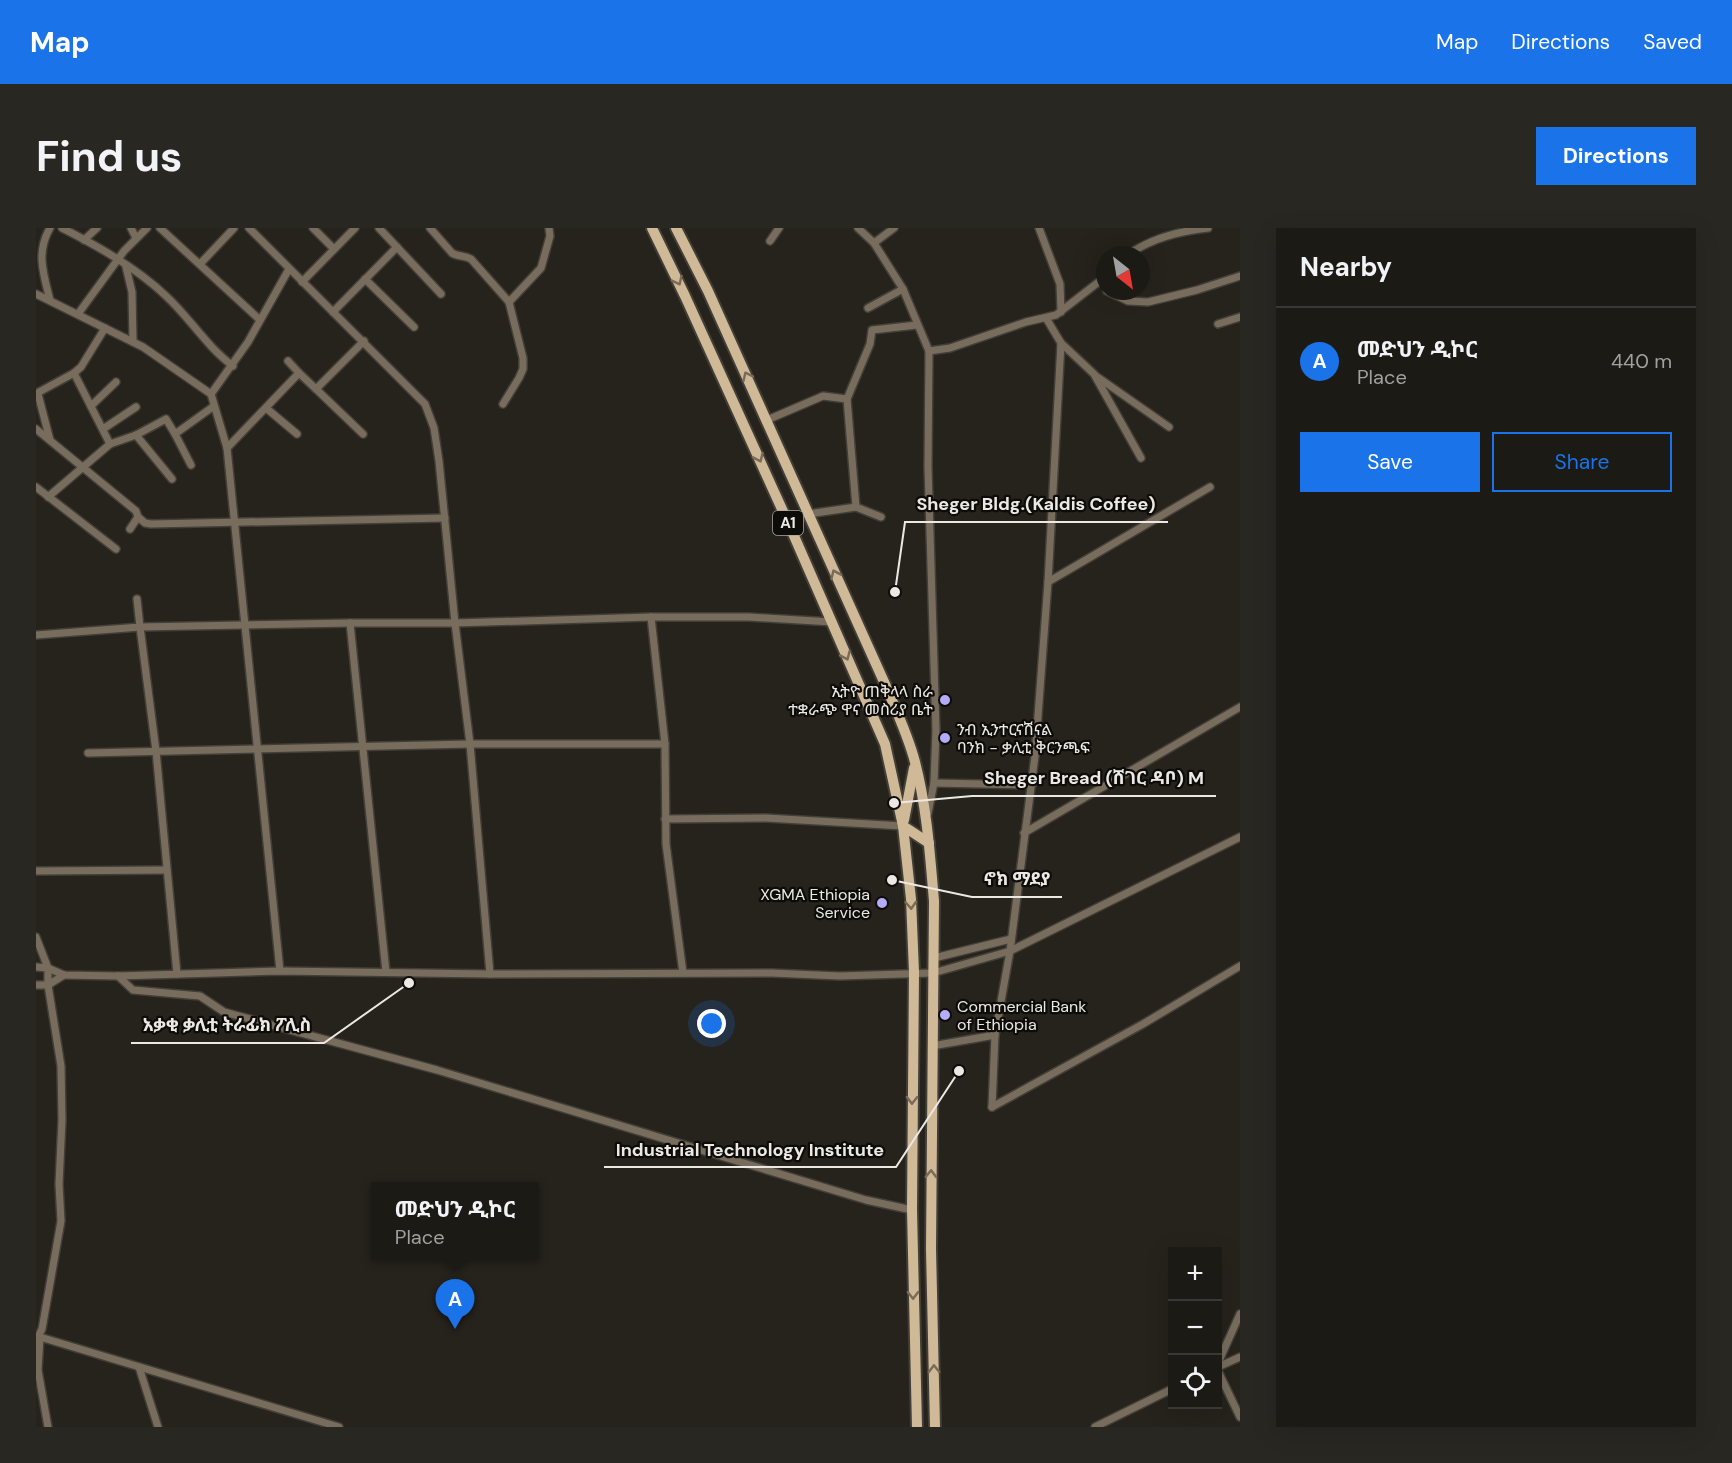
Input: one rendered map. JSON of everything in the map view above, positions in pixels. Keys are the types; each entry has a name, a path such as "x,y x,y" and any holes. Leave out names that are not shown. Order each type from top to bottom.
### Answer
{"main road":[{"name":"A1","path":"652,228 686,296 885,744 903,826 914,972 912,1210 917,1427"},
{"name":"A1","path":"676,228 708,291 885,684 905,730 915,762 929,843 934,901 931,1249 935,1427"},
{"name":"A1","path":"903,826 915,762"},
{"path":"903,826 929,843"}],"street":[{"path":"50,228 44,238 39,259 50,300"},
{"path":"62,228 147,279 166,296 212,348 233,366"},
{"path":"84,240 97,228"},
{"path":"131,228 136,238"},
{"path":"78,314 117,261 147,228"},
{"path":"160,228 260,320"},
{"path":"200,264 234,228"},
{"path":"249,228 425,404 429,411 434,428 470,744 490,974"},
{"path":"313,228 334,249"},
{"path":"302,282 355,228"},
{"path":"379,228 441,294"},
{"path":"430,228 452,253 456,256 466,256 471,260 509,302 523,358 523,369 503,404"},
{"path":"509,302 541,268 550,236 549,228"},
{"path":"770,241 780,228"},
{"path":"858,228 874,243 903,289 929,351 928,466 936,730 934,783 926,822"},
{"path":"874,243 894,228"},
{"path":"1039,228 1060,284 1061,312"},
{"path":"1141,246 1147,242 1192,229 1208,228"},
{"path":"333,312 397,247"},
{"path":"126,267 132,292 134,342"},
{"path":"211,394 233,366 289,269"},
{"path":"1126,300 1148,302 1240,276"},
{"path":"365,279 414,327"},
{"path":"929,351 950,348 1026,322 1046,318 1061,312 1096,286"},
{"path":"868,309 903,289"},
{"path":"36,294 134,342 211,394 227,448 280,971"},
{"path":"1218,324 1240,317"},
{"path":"1046,318 1061,343 1094,374 1169,427"},
{"path":"856,507 847,399 870,344 872,330 917,325"},
{"path":"50,440 38,394 75,373 85,362 105,328"},
{"path":"316,389 363,341"},
{"path":"1061,343 1048,582 1032,785 1010,951 995,1035 992,1107 1143,1024 1240,966"},
{"path":"288,361 363,434"},
{"path":"75,373 110,444"},
{"path":"227,448 299,374"},
{"path":"1094,374 1141,458"},
{"path":"92,406 116,382"},
{"path":"766,420 823,396 847,399"},
{"path":"175,434 214,406"},
{"path":"103,429 136,407"},
{"path":"266,408 297,434"},
{"path":"48,497 110,444 136,435 166,419 191,465"},
{"path":"36,429 136,511 138,518 151,524 445,518"},
{"path":"136,435 172,479"},
{"path":"36,487 116,549"},
{"path":"1048,582 1210,487"},
{"path":"808,514 856,507 880,517"},
{"path":"130,529 138,518"},
{"path":"137,599 156,751 177,974"},
{"path":"651,617 665,744 666,844 683,973"},
{"path":"36,634 140,627 455,623 651,617 749,617 832,622"},
{"path":"350,623 386,972"},
{"path":"1024,833 1240,707"},
{"path":"88,753 470,744 665,744"},
{"path":"934,783 1032,785"},
{"path":"665,819 766,818 903,826"},
{"path":"36,967 48,968 64,975 118,976 280,971 840,976 933,973 1010,951 1240,837"},
{"path":"36,870 166,870"},
{"path":"36,937 48,968 48,985 61,1066 62,1147 59,1184 61,1221 38,1339 38,1370 48,1427"},
{"path":"934,958 1011,939"},
{"path":"36,985 48,985 64,975"},
{"path":"118,976 133,990 200,996 224,1012 437,1070 866,1200 912,1210"},
{"path":"932,1046 995,1035"},
{"path":"1222,1357 1240,1314"},
{"path":"38,1339 339,1427"},
{"path":"1222,1365 1240,1357"},
{"path":"139,1367 158,1427"},
{"path":"1222,1376 1240,1418"},
{"path":"1095,1427 1168,1391"}],"place":[{"name":"Sheger Bldg.(Kaldis Coffee)","path":"895,592"},
{"name":"ኢትዮ ጠቅላላ ስራ ተቋራጭ ዋና መስሪያ ቤት","path":"945,700"},
{"name":"ንብ ኢንተርናሽናል ባንክ - ቃሊቲ ቅርንጫፍ","path":"945,738"},
{"name":"Sheger Bread (ሸገር ዳቦ) M","path":"894,803"},
{"name":"ኖክ ማደያ","path":"892,880"},
{"name":"XGMA Ethiopia Service","path":"882,903"},
{"name":"አቃቂ ቃሊቲ ትራፊክ ፖሊስ","path":"409,983"},
{"name":"Commercial Bank of Ethiopia","path":"945,1015"},
{"name":"Industrial Technology Institute","path":"959,1071"},
{"name":"መድህን ዲኮር","path":"455,1329"}]}
